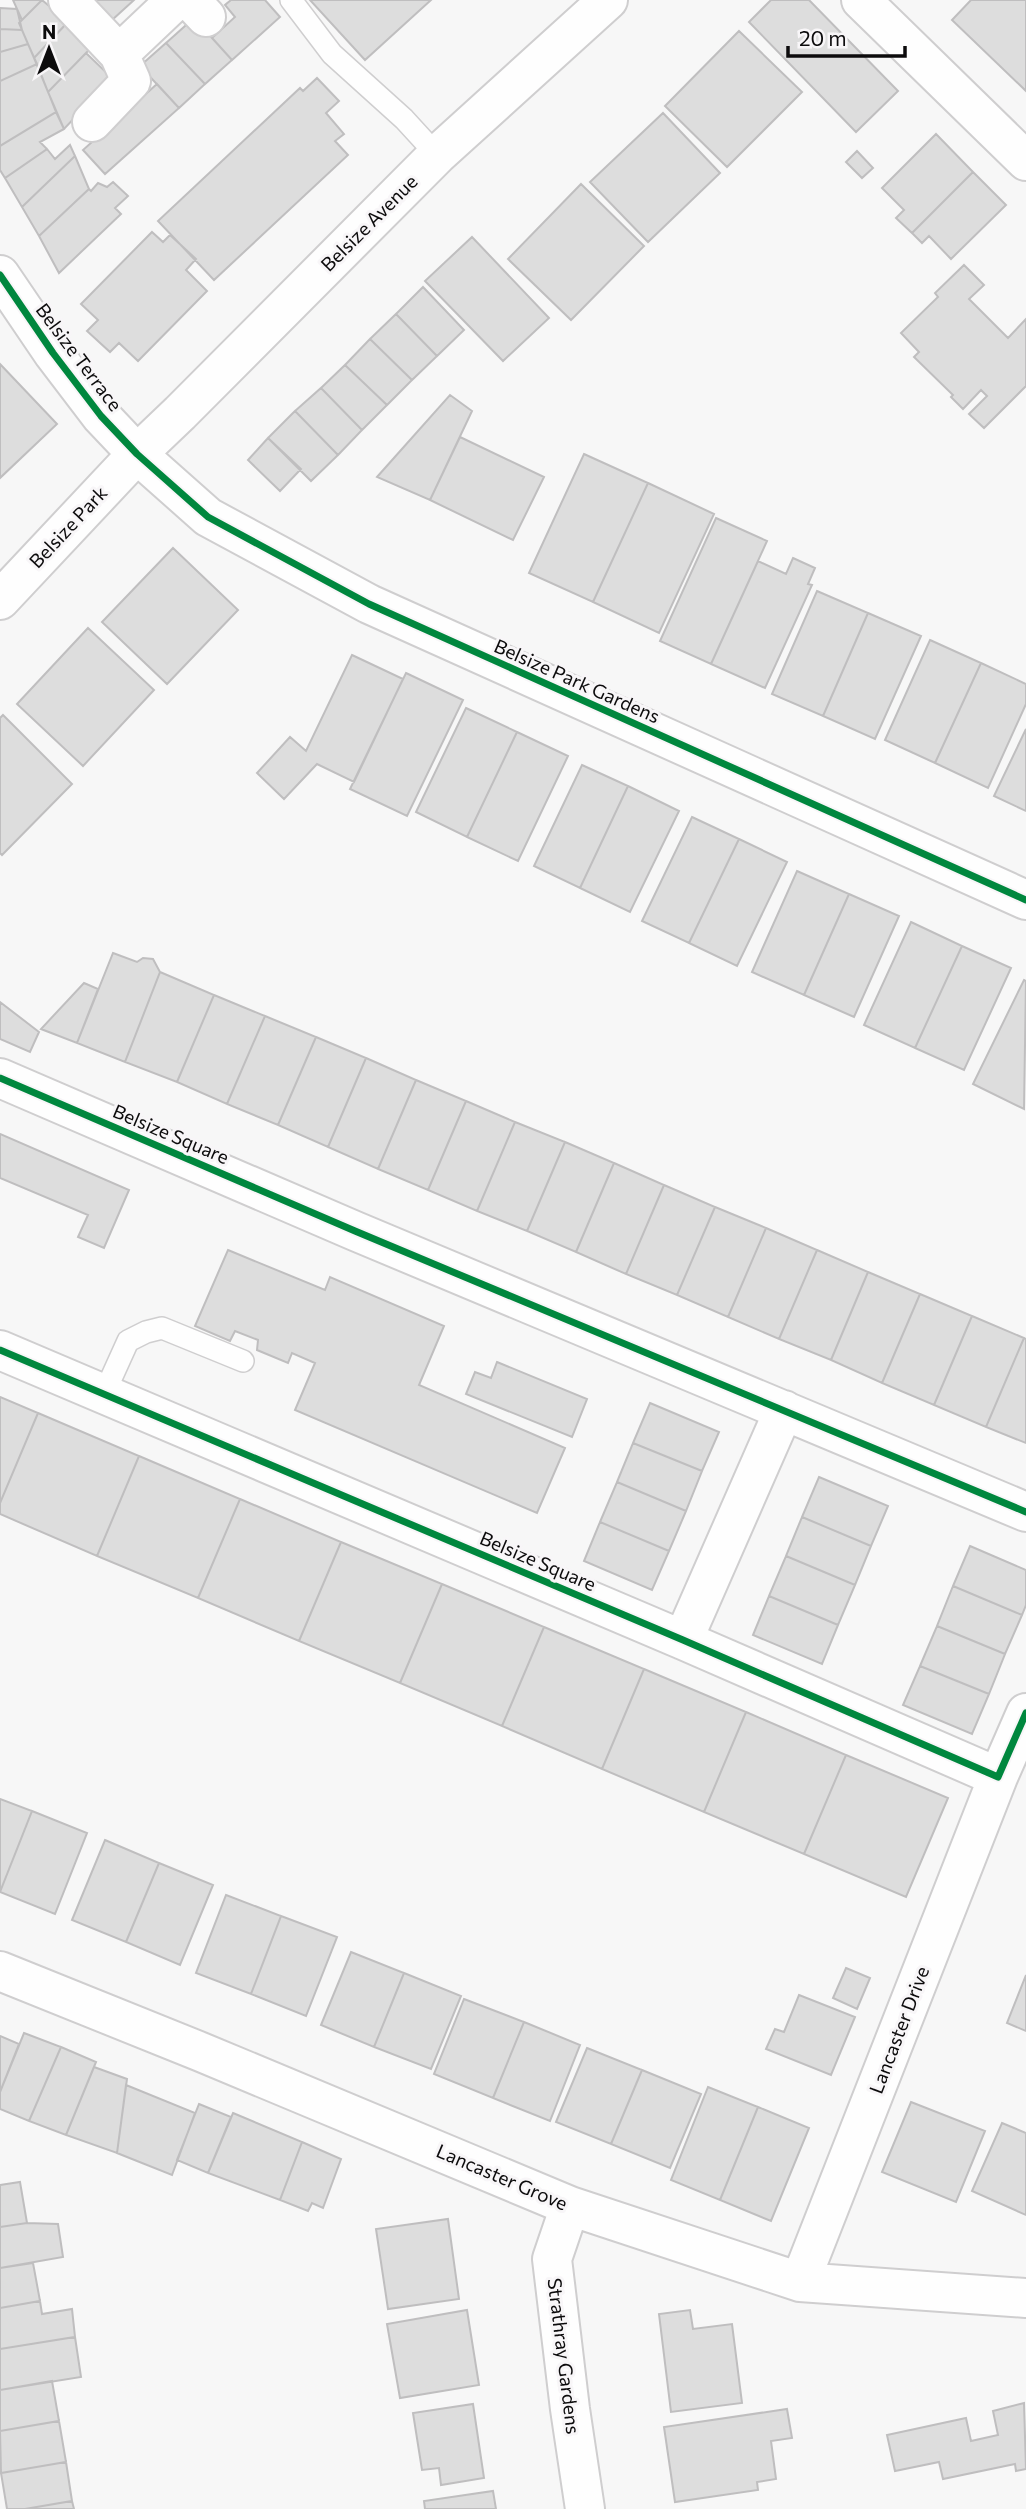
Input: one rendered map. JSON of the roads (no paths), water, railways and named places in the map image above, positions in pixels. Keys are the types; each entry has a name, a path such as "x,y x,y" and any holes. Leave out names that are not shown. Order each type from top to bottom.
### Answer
{"street":[{"path":"68,0 119,54 131,80 92,122"},
{"name":"Belsize Avenue","path":"136,454 437,155 608,0"},
{"path":"861,0 1026,161"},
{"path":"119,54 191,6"},
{"name":"Belsize Terrace","path":"0,275 53,353 101,416 136,454"},
{"name":"Belsize Park","path":"0,600 136,454"},
{"name":"Belsize Park Gardens","path":"136,454 208,517 369,604 1026,900"},
{"name":"Belsize Square","path":"0,1078 368,1236 1026,1512"},
{"name":"Belsize Square","path":"0,1349 998,1777"},
{"path":"683,1640 783,1410"},
{"path":"998,1777 1026,1713"},
{"name":"Lancaster Drive","path":"800,2282 998,1777"},
{"name":"Lancaster Grove","path":"0,1971 227,2062 570,2206 800,2282 1026,2298"},
{"name":"Strathray Gardens","path":"570,2206 552,2259 585,2509"}],"lane":[{"path":"290,0 332,54 404,118 437,155"},
{"path":"104,1394 128,1342 146,1332 162,1328 243,1361"}]}
